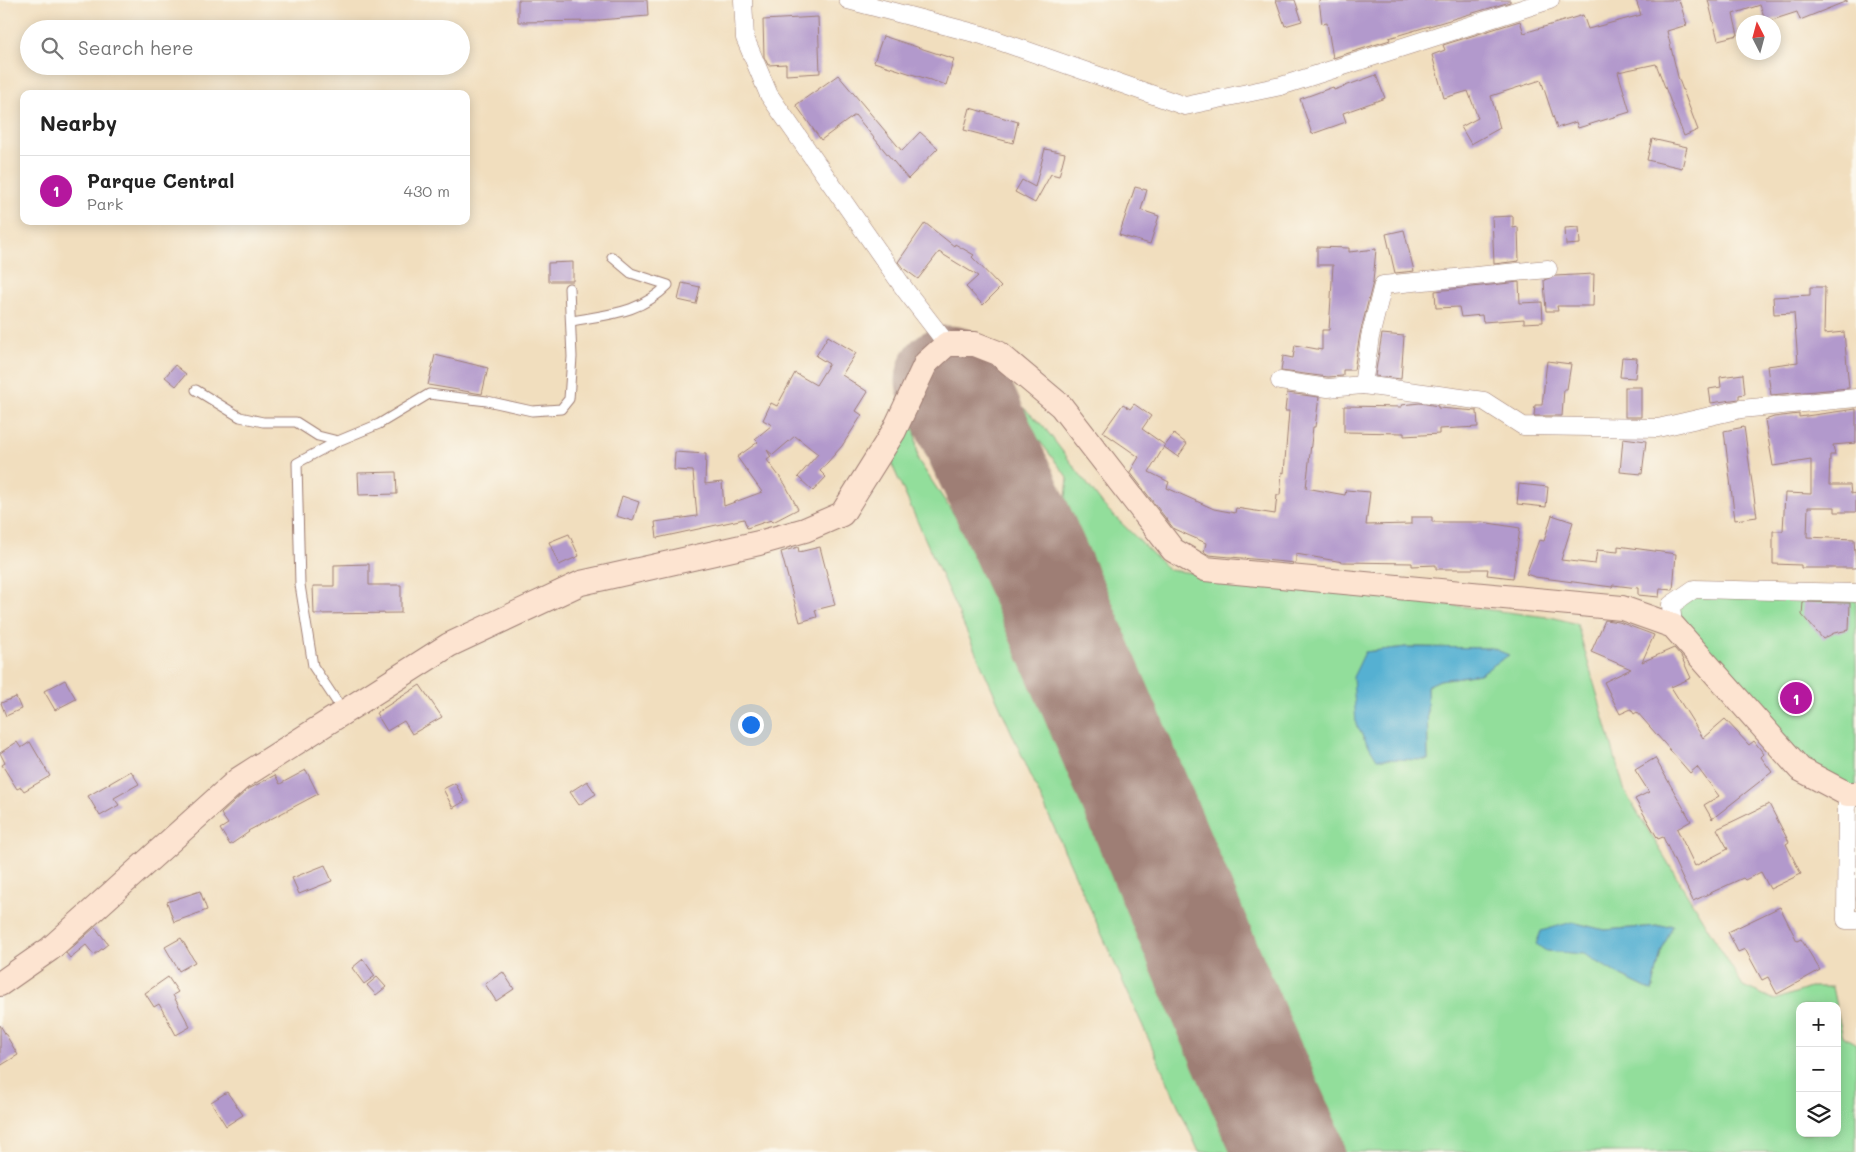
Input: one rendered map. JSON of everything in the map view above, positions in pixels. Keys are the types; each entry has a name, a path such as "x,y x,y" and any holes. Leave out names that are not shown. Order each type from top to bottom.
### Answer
{"main road":[{"path":"0,984 50,949 239,779 449,645 581,583 758,543 805,530 842,514 894,432 926,363 947,344 974,344 998,353 1061,406 1173,550 1205,569 1622,608 1673,626 1800,769 1851,794"}],"street":[{"path":"743,0 746,38 768,95 906,290 947,344"},
{"path":"848,0 982,35 1185,106 1281,86 1550,0"},
{"path":"1363,385 1370,337 1383,285 1548,269"},
{"path":"1280,381 1328,388 1363,385 1484,401 1523,426 1658,428 1741,409 1856,398"},
{"path":"1673,626 1670,605 1694,589 1856,593"},
{"path":"1851,794 1846,920 1856,920"}],"lane":[{"path":"572,321 633,310 657,296 668,285 631,273 612,257"},
{"path":"345,713 313,666 300,585 296,484 297,462 338,441 379,424 430,394 487,401 532,411 561,409 569,399 572,321 569,288"},
{"path":"196,390 240,418 263,422 296,422 318,436 338,441"}],"green space":[{"path":"949,368 980,374 1008,393 1044,427 1104,506 1169,570 1555,618 1577,624 1625,792 1743,986 1775,1000 1812,987 1832,987 1835,1002 1796,1002 1796,1137 1841,1137 1841,1028 1843,1036 1856,1044 1856,1152 1324,1152 1060,555 1068,478 1010,402 965,373 936,376 925,398 915,429 918,460 997,580 1006,588 1258,1152 1199,1152 889,458 927,375","holes":["1406,647 1492,648 1508,655 1480,674 1440,680 1427,686 1428,760 1377,758 1365,652","1572,922 1604,930 1672,925 1661,952 1652,991 1621,976 1584,953 1546,951"]},
{"path":"1694,589 1856,593 1856,794 1800,769 1671,605"}],"water":[{"path":"1406,647 1492,648 1509,655 1480,674 1440,680 1427,686 1428,760 1377,759 1356,725 1353,677 1365,652"},
{"path":"1572,922 1604,930 1673,925 1661,952 1652,991 1621,976 1584,954 1546,951 1536,944 1541,931"}],"building":[{"path":"518,0 647,0 648,16 599,21 518,22"},
{"path":"1276,0 1295,0 1302,21 1285,26"},
{"path":"1319,0 1510,0 1510,2 1389,38 1390,40 1333,58 1327,23 1322,24"},
{"path":"1636,0 1679,0 1687,25 1667,31 1678,77 1698,130 1684,136 1656,64 1618,72 1630,112 1578,128 1576,122 1557,128 1541,80 1491,96 1500,128 1471,144 1461,127 1478,118 1468,91 1444,98 1432,55 1445,50 1443,45 1520,21 1524,33 1583,15 1588,29 1641,15"},
{"path":"1708,0 1847,0 1800,20 1797,12 1781,17 1781,15 1764,15 1760,5 1733,14 1736,36 1718,40"},
{"path":"818,17 820,73 786,75 786,64 768,65 764,57 763,20"},
{"path":"883,36 954,59 946,85 874,62"},
{"path":"838,75 902,151 920,132 938,148 908,179 855,115 821,140 796,105"},
{"path":"1376,75 1385,98 1343,113 1346,122 1312,134 1300,99 1333,87 1334,90"},
{"path":"970,108 1018,122 1013,143 964,130"},
{"path":"1652,139 1687,147 1682,168 1647,160"},
{"path":"1045,149 1065,153 1059,176 1051,174 1035,203 1015,192 1022,180 1035,187"},
{"path":"1135,187 1147,190 1141,210 1159,216 1150,244 1119,235"},
{"path":"1513,216 1513,228 1518,227 1519,261 1494,264 1492,217"},
{"path":"925,223 954,246 955,244 974,255 972,257 1001,287 983,305 966,287 978,276 939,252 918,279 898,262"},
{"path":"1579,227 1580,244 1566,245 1565,228"},
{"path":"1404,230 1414,271 1395,273 1386,234"},
{"path":"1317,247 1349,248 1349,252 1376,249 1373,282 1360,334 1354,370 1343,370 1343,376 1328,377 1281,371 1283,356 1293,358 1295,345 1322,350 1322,330 1329,330 1333,265 1317,265"},
{"path":"573,262 573,281 548,281 548,263"},
{"path":"1594,274 1593,306 1557,306 1558,311 1546,311 1544,280 1555,276"},
{"path":"1519,282 1520,303 1542,302 1543,322 1524,323 1524,319 1483,322 1482,315 1461,317 1459,307 1436,308 1435,291"},
{"path":"682,283 700,287 696,304 678,300"},
{"path":"1810,287 1825,287 1824,334 1844,332 1849,388 1771,395 1767,366 1798,362 1794,313 1774,314 1773,297 1810,295"},
{"path":"1382,334 1404,336 1401,379 1375,376"},
{"path":"828,336 856,353 842,375 868,392 856,411 862,415 842,446 820,471 826,477 813,491 798,477 818,454 795,436 773,455 767,450 771,457 767,460 785,484 798,509 773,522 771,520 747,528 744,519 657,538 655,522 697,516 693,471 674,470 675,452 706,454 705,484 722,482 724,506 762,492 737,457 758,442 755,439 772,425 763,420 771,403 777,406 795,373 816,385 829,364 816,356"},
{"path":"435,355 488,368 482,394 428,385"},
{"path":"1622,357 1637,358 1635,378 1620,377"},
{"path":"1547,361 1571,364 1567,389 1564,389 1562,416 1534,416 1535,405 1542,405"},
{"path":"175,365 186,374 176,386 165,377"},
{"path":"1743,374 1745,394 1739,395 1739,399 1711,403 1709,389 1721,387 1720,377"},
{"path":"1625,387 1641,387 1641,417 1625,417"},
{"path":"1287,393 1319,397 1315,427 1313,427 1306,488 1345,495 1346,490 1370,492 1366,525 1411,524 1411,517 1432,517 1432,522 1482,522 1520,528 1513,578 1487,575 1488,569 1436,569 1436,565 1412,566 1412,563 1343,562 1296,554 1296,563 1209,555 1204,552 1206,543 1174,529 1130,472 1139,457 1103,432 1123,404 1130,409 1134,404 1151,416 1142,429 1165,445 1149,472 1169,482 1167,488 1214,509 1235,513 1236,508 1275,514 1277,495 1280,495 1282,472 1284,473 1289,411 1285,411"},
{"path":"1420,403 1438,406 1438,408 1477,411 1478,427 1439,429 1439,434 1404,436 1404,433 1344,432 1344,406 1402,407 1401,405"},
{"path":"1856,409 1856,443 1833,445 1835,455 1830,455 1829,485 1850,485 1851,494 1856,493 1856,512 1835,512 1835,507 1808,507 1807,537 1854,539 1856,568 1801,568 1801,565 1773,564 1773,531 1783,531 1785,493 1811,494 1811,460 1773,466 1765,420 1774,417 1799,414 1799,417"},
{"path":"1744,427 1757,517 1735,520 1724,431"},
{"path":"1174,434 1187,444 1178,457 1164,447"},
{"path":"1623,438 1646,441 1642,474 1620,472"},
{"path":"396,472 397,494 359,495 358,473"},
{"path":"1519,484 1548,487 1546,507 1517,504"},
{"path":"622,496 639,502 633,521 616,516"},
{"path":"1552,515 1573,522 1561,560 1595,564 1597,550 1618,552 1618,546 1676,554 1673,590 1660,589 1659,597 1638,595 1638,588 1613,585 1612,587 1535,577 1526,574 1539,540 1544,541"},
{"path":"569,534 579,556 559,565 549,542"},
{"path":"798,547 799,552 820,547 835,605 815,610 817,617 800,622 781,552"},
{"path":"369,564 369,585 401,585 401,613 314,614 313,586 334,586 334,565"},
{"path":"1803,602 1850,603 1849,630 1834,633 1823,639 1802,615"},
{"path":"1605,620 1619,622 1654,635 1642,662 1674,648 1681,656 1691,678 1671,687 1703,738 1725,719 1749,745 1754,741 1764,754 1761,757 1772,772 1712,819 1704,805 1719,796 1697,767 1690,773 1637,712 1634,714 1631,709 1620,714 1604,682 1631,669 1591,652"},
{"path":"65,680 76,699 55,710 44,691"},
{"path":"420,685 442,717 412,734 404,721 387,731 376,713"},
{"path":"16,697 21,709 6,716 1,703"},
{"path":"17,742 21,748 30,742 50,776 24,791 21,787 17,789 2,765 5,763 0,753"},
{"path":"1655,758 1691,821 1677,829 1695,866 1728,849 1717,829 1769,804 1789,842 1786,844 1801,874 1770,889 1761,872 1745,880 1743,878 1693,901 1663,837 1658,839 1635,799 1649,792 1635,770"},
{"path":"306,770 318,794 248,831 230,845 220,829 228,824 221,814 247,790 275,775 280,784"},
{"path":"131,771 139,784 114,798 119,805 100,816 88,796"},
{"path":"587,781 596,794 579,805 570,792"},
{"path":"455,783 465,801 453,808 443,789"},
{"path":"325,865 332,881 299,894 292,878"},
{"path":"200,891 207,910 174,922 167,902"},
{"path":"1780,907 1797,941 1801,939 1820,970 1777,994 1768,977 1762,980 1745,949 1738,952 1728,932"},
{"path":"95,927 108,944 94,955 86,945 70,958 66,953"},
{"path":"181,938 195,962 179,971 165,947"},
{"path":"363,959 375,976 364,984 352,968"},
{"path":"503,972 514,989 496,1001 485,984"},
{"path":"168,977 178,992 173,995 190,1027 176,1035 159,1004 154,1007 145,993"},
{"path":"377,977 386,987 376,995 367,985"},
{"path":"0,1025 18,1055 0,1066"},
{"path":"227,1092 243,1115 226,1126 211,1102"}],"runway":[{"path":"950,380 1039,571 1290,1152"}],"place":[{"name":"Parque Central","path":"1796,698"}]}
